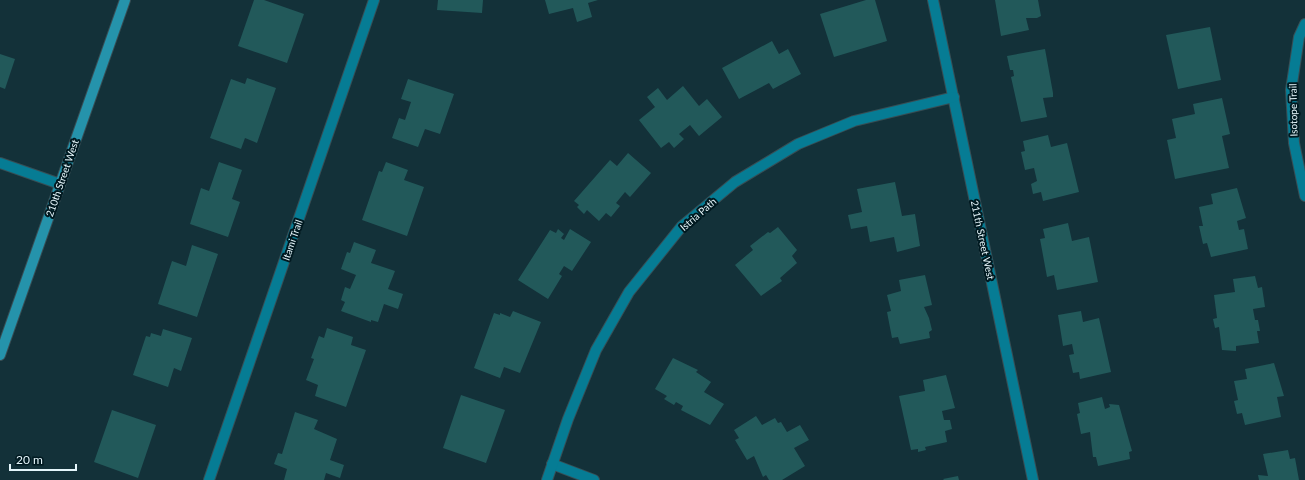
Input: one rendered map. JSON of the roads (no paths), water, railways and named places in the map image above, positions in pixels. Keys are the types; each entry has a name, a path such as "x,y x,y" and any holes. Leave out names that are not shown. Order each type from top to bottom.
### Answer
{"street":[{"name":"210th Street West","path":"0,355 124,0"},
{"name":"Itami Trail","path":"209,480 374,0"},
{"name":"211th Street West","path":"933,0 1033,480"},
{"name":"Isotope Trail","path":"1305,24 1299,37 1291,90 1294,143 1305,196"},
{"name":"Istria Path","path":"547,480 568,419 596,350 628,292 682,226 735,182 798,144 854,121 954,97"},
{"path":"0,163 60,184"},
{"path":"552,464 594,480"}]}
